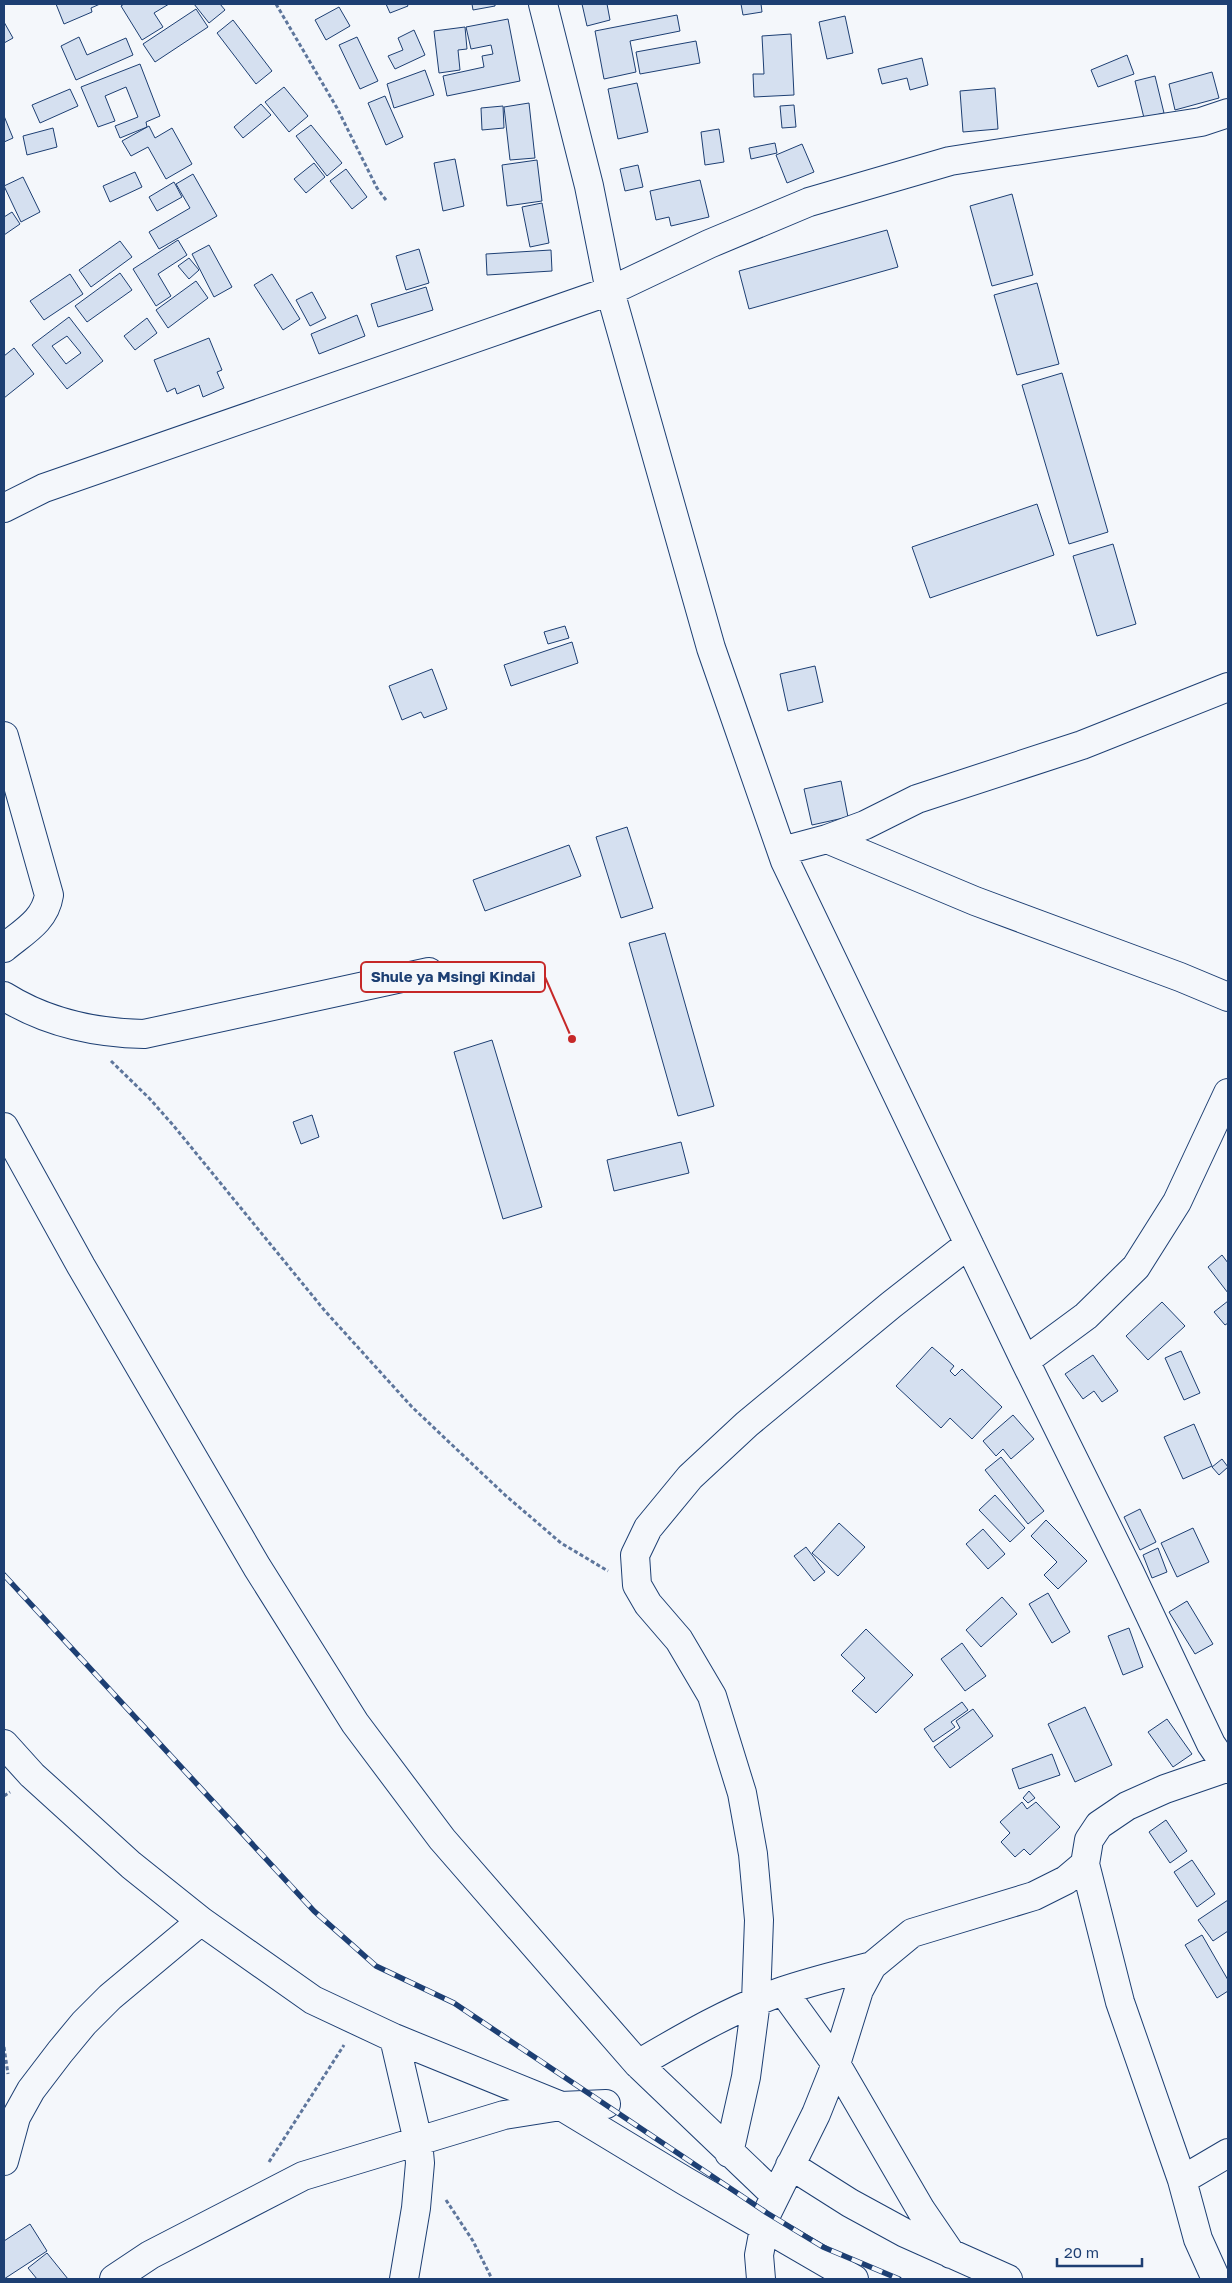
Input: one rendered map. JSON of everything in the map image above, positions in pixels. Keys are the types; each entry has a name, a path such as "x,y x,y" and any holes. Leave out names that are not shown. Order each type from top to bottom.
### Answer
{"street":[{"path":"543,4 589,186 610,291 711,648 782,851 1025,1361 1130,1573 1211,1744 1227,1768 1165,1789 1127,1806 1099,1825 1089,1840 1085,1864 1120,2002 1182,2180 1198,2239 1216,2279"},
{"path":"4,508 44,488 610,291 709,244 809,202 950,161 1201,122 1228,113"},
{"path":"782,851 827,839 865,825 917,799 1082,745 1228,687"},
{"path":"4,736 49,895 47,908 40,919 4,948"},
{"path":"827,839 975,901 1180,977 1228,997"},
{"path":"4,996 21,1007 76,1028 109,1033 144,1034 429,972"},
{"path":"1025,1361 1086,1316 1136,1267 1177,1202 1228,1093"},
{"path":"4,1126 81,1266 257,1567 355,1723 442,1839 638,2064 775,2195"},
{"path":"729,2153 746,2077 756,2002 759,1920 753,1854 742,1793 712,1696 679,1640 648,1604 637,1585 635,1555 648,1528 690,1477 747,1424 802,1378 969,1244"},
{"path":"4,1744 32,1775 124,1858 201,1921 313,2000 394,2038 562,2106 763,2227 854,2279"},
{"path":"761,2279 759,2255 763,2227 775,2195 816,2114 836,2064 859,1990 872,1966 912,1934 1034,1896 1066,1880 1085,1864"},
{"path":"4,2161 16,2117 31,2090 60,2052 84,2023 110,1997 201,1921"},
{"path":"638,2064 690,2034 756,2002 783,1991 872,1966"},
{"path":"783,1991 836,2064 888,2157 951,2254"},
{"path":"394,2038 418,2141 420,2163 419,2186 404,2279"},
{"path":"114,2279 150,2255 303,2176 504,2116 562,2106 606,2104"},
{"path":"1182,2180 1228,2153"},
{"path":"790,2165 850,2203 905,2233 1008,2279"}],"path":[{"path":"276,4 337,108 377,188 386,200"},
{"path":"110,1060 150,1099 173,1125 324,1311 412,1408 505,1495 561,1543 597,1566 637,1585"},
{"path":"267,2166 360,2022"},
{"path":"444,2197 473,2241 492,2279"}],"building":[{"path":"56,4 100,4 91,8 92,12 64,24"},
{"path":"124,4 169,4 154,13 163,27 142,40 121,6"},
{"path":"194,4 220,4 225,10 209,23"},
{"path":"386,4 407,4 408,6 390,13"},
{"path":"472,4 495,4 495,6 473,10"},
{"path":"582,4 607,4 610,20 587,26"},
{"path":"741,4 761,4 762,12 743,15"},
{"path":"339,7 350,26 326,40 315,20"},
{"path":"196,9 208,27 155,62 143,44"},
{"path":"677,15 680,31 630,41 636,72 604,79 595,31"},
{"path":"845,16 853,53 827,59 819,22"},
{"path":"508,19 520,81 447,96 443,76 484,67 482,56 493,54 491,45 471,49 466,27"},
{"path":"233,20 272,71 256,84 217,33"},
{"path":"4,22 13,38 4,43"},
{"path":"465,27 467,49 458,50 460,70 439,73 434,31"},
{"path":"414,30 425,55 395,69 388,56 403,50 398,38"},
{"path":"791,34 794,95 754,97 753,74 764,74 762,36"},
{"path":"79,37 87,55 126,38 133,55 76,80 61,46"},
{"path":"357,37 378,81 360,89 339,45"},
{"path":"696,41 700,63 640,74 636,52"},
{"path":"1127,55 1134,74 1098,87 1091,70"},
{"path":"922,58 928,85 910,90 907,78 882,84 878,69"},
{"path":"140,64 160,116 146,122 147,127 120,138 115,126 138,117 126,87 105,96 115,121 98,127 81,87"},
{"path":"425,70 434,95 394,108 387,84"},
{"path":"1212,72 1219,98 1175,110 1169,84"},
{"path":"1155,76 1164,113 1144,118 1135,81"},
{"path":"637,83 648,132 618,139 608,89"},
{"path":"284,87 308,116 289,132 265,102"},
{"path":"995,88 998,129 963,132 960,91"},
{"path":"70,89 78,106 40,123 32,105"},
{"path":"385,96 403,137 386,145 368,103"},
{"path":"529,103 535,158 510,160 504,107"},
{"path":"261,104 271,115 243,138 234,127"},
{"path":"794,105 796,127 782,128 780,106"},
{"path":"503,106 504,128 482,130 481,108"},
{"path":"4,116 13,138 4,142"},
{"path":"311,125 342,163 327,176 296,136"},
{"path":"149,126 155,138 172,128 192,164 166,179 148,147 131,156 122,141"},
{"path":"53,128 57,147 27,155 23,136"},
{"path":"719,129 724,162 705,165 701,132"},
{"path":"775,143 777,153 751,159 749,148"},
{"path":"802,144 814,172 787,183 776,155"},
{"path":"455,159 464,206 443,211 434,163"},
{"path":"537,160 542,201 507,206 502,165"},
{"path":"314,163 325,177 306,193 294,179"},
{"path":"638,165 643,187 625,191 620,169"},
{"path":"346,169 367,197 352,209 330,181"},
{"path":"135,172 142,187 110,202 103,186"},
{"path":"193,174 217,216 159,249 149,232 190,208 176,184"},
{"path":"23,177 40,212 21,222 4,186"},
{"path":"700,180 709,217 671,226 669,217 656,220 650,191"},
{"path":"174,182 182,197 157,211 149,197"},
{"path":"1012,194 1033,275 992,286 970,206"},
{"path":"542,203 549,243 530,247 522,207"},
{"path":"12,212 20,224 4,235 4,217"},
{"path":"887,230 898,267 749,309 739,271"},
{"path":"178,240 187,255 158,274 171,296 156,306 133,269"},
{"path":"120,241 132,257 91,287 79,270"},
{"path":"209,245 232,287 214,297 192,254"},
{"path":"419,249 429,283 406,290 396,256"},
{"path":"551,250 552,271 487,275 486,254"},
{"path":"189,258 199,270 189,279 178,266"},
{"path":"120,273 132,290 87,322 75,306"},
{"path":"70,274 83,294 44,320 30,301"},
{"path":"272,274 300,319 283,330 254,285"},
{"path":"196,281 208,298 168,328 156,310"},
{"path":"1037,283 1059,364 1017,375 994,295"},
{"path":"426,287 433,310 378,327 371,304"},
{"path":"312,292 326,318 310,326 296,300"},
{"path":"357,315 365,336 319,354 311,334"},
{"path":"69,317 103,361 67,389 32,345","holes":["67,336 81,353 66,364 52,346"]},
{"path":"147,318 157,333 135,350 124,336"},
{"path":"209,338 222,370 217,372 224,388 203,397 199,385 177,394 175,388 167,392 154,360"},
{"path":"14,348 34,374 4,398 4,356"},
{"path":"1062,373 1108,532 1069,544 1022,385"},
{"path":"1037,504 1054,555 930,598 912,547"},
{"path":"1113,544 1136,624 1097,636 1073,556"},
{"path":"565,626 569,638 548,644 544,632"},
{"path":"572,642 578,663 511,686 504,665"},
{"path":"815,666 823,702 788,711 780,674"},
{"path":"432,669 447,709 424,718 421,712 402,720 389,686"},
{"path":"841,781 848,817 812,825 804,789"},
{"path":"627,827 653,908 621,918 596,837"},
{"path":"569,845 581,876 485,911 473,880"},
{"path":"665,933 714,1106 678,1116 629,943"},
{"path":"492,1040 542,1207 503,1219 454,1052"},
{"path":"312,1115 319,1137 301,1144 293,1122"},
{"path":"681,1142 689,1173 614,1191 607,1160"},
{"path":"1222,1255 1228,1263 1228,1293 1208,1267"},
{"path":"1228,1301 1228,1323 1225,1325 1214,1312"},
{"path":"1162,1302 1185,1326 1148,1360 1126,1336"},
{"path":"932,1347 954,1366 950,1371 955,1376 962,1369 1002,1407 972,1439 950,1418 941,1428 896,1386"},
{"path":"1181,1351 1200,1393 1184,1400 1165,1358"},
{"path":"1093,1355 1118,1391 1102,1402 1094,1391 1083,1399 1065,1374"},
{"path":"1013,1415 1034,1439 1011,1459 1003,1449 996,1456 983,1441"},
{"path":"1194,1424 1212,1466 1183,1479 1164,1437"},
{"path":"1001,1457 1044,1511 1028,1524 985,1470"},
{"path":"1222,1459 1228,1467 1219,1475 1212,1467"},
{"path":"995,1495 1025,1528 1010,1542 979,1510"},
{"path":"1140,1509 1156,1542 1140,1550 1124,1517"},
{"path":"1046,1520 1087,1561 1058,1589 1044,1575 1057,1562 1031,1536"},
{"path":"839,1523 865,1547 838,1576 812,1553"},
{"path":"1193,1528 1209,1562 1177,1577 1161,1543"},
{"path":"983,1529 1005,1554 988,1569 966,1544"},
{"path":"806,1547 825,1572 814,1581 794,1556"},
{"path":"1158,1548 1167,1572 1152,1578 1143,1555"},
{"path":"1048,1593 1070,1632 1052,1643 1029,1604"},
{"path":"1002,1597 1017,1614 981,1647 966,1630"},
{"path":"1187,1601 1213,1644 1195,1654 1169,1612"},
{"path":"1129,1628 1143,1667 1123,1675 1108,1636"},
{"path":"866,1629 913,1675 876,1713 852,1691 865,1678 841,1655"},
{"path":"962,1643 986,1676 965,1691 941,1659"},
{"path":"962,1702 968,1710 951,1722 955,1727 933,1742 924,1729"},
{"path":"1085,1707 1112,1765 1075,1782 1048,1724"},
{"path":"973,1709 993,1736 950,1768 934,1747 960,1728 956,1721"},
{"path":"1167,1719 1192,1754 1173,1767 1148,1732"},
{"path":"1052,1754 1060,1775 1019,1789 1012,1769"},
{"path":"1029,1791 1035,1798 1028,1803 1023,1798"},
{"path":"1022,1802 1027,1809 1036,1802 1060,1827 1030,1855 1024,1849 1015,1857 1001,1842 1010,1833 1000,1822"},
{"path":"1166,1820 1187,1851 1170,1863 1149,1832"},
{"path":"1192,1860 1215,1894 1197,1907 1174,1872"},
{"path":"1228,1900 1228,1931 1213,1941 1198,1920"},
{"path":"1202,1935 1228,1980 1228,1991 1217,1998 1185,1945"},
{"path":"30,2224 47,2251 4,2279 4,2241"},
{"path":"47,2253 68,2279 37,2279 28,2268"}],"railway":[{"path":"4,1575 314,1911 376,1966 454,2003 767,2213 823,2247 899,2279"}],"place":[{"name":"Shule ya Msingi Kindai","path":"572,1039"}]}
